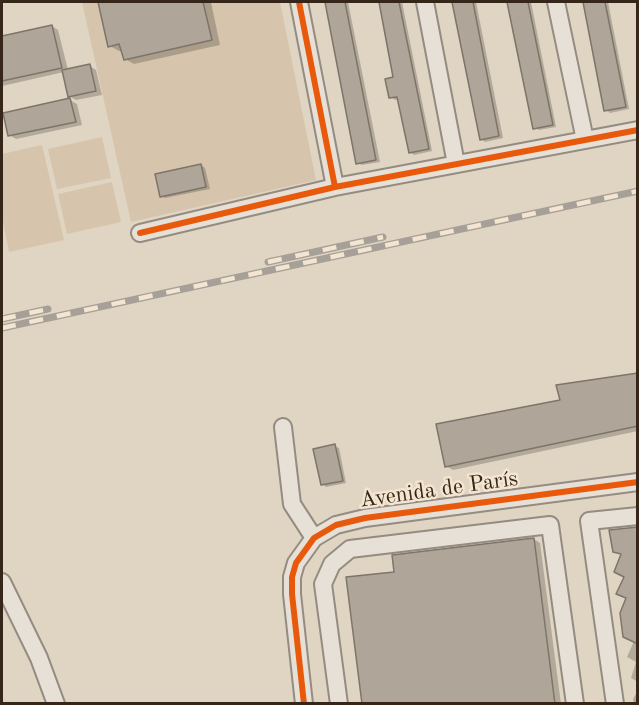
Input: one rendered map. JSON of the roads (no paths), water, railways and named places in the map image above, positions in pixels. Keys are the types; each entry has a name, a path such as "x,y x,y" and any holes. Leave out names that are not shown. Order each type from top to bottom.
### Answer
{"street":[{"path":"299,2 335,187"},
{"path":"425,2 456,164"},
{"path":"556,2 585,140"},
{"path":"140,233 335,187 638,130"},
{"path":"283,427 292,504 314,538"},
{"name":"Avenida de París","path":"304,704 292,577 296,563 314,538 336,525 365,518 638,482"},
{"path":"615,704 589,521 638,516"},
{"path":"339,704 323,584 333,564 350,549 550,525 575,704"},
{"path":"2,582 39,658 56,704"}],"railway":[{"path":"2,328 638,191"},
{"path":"268,262 383,237"},
{"path":"2,319 48,309"}]}
